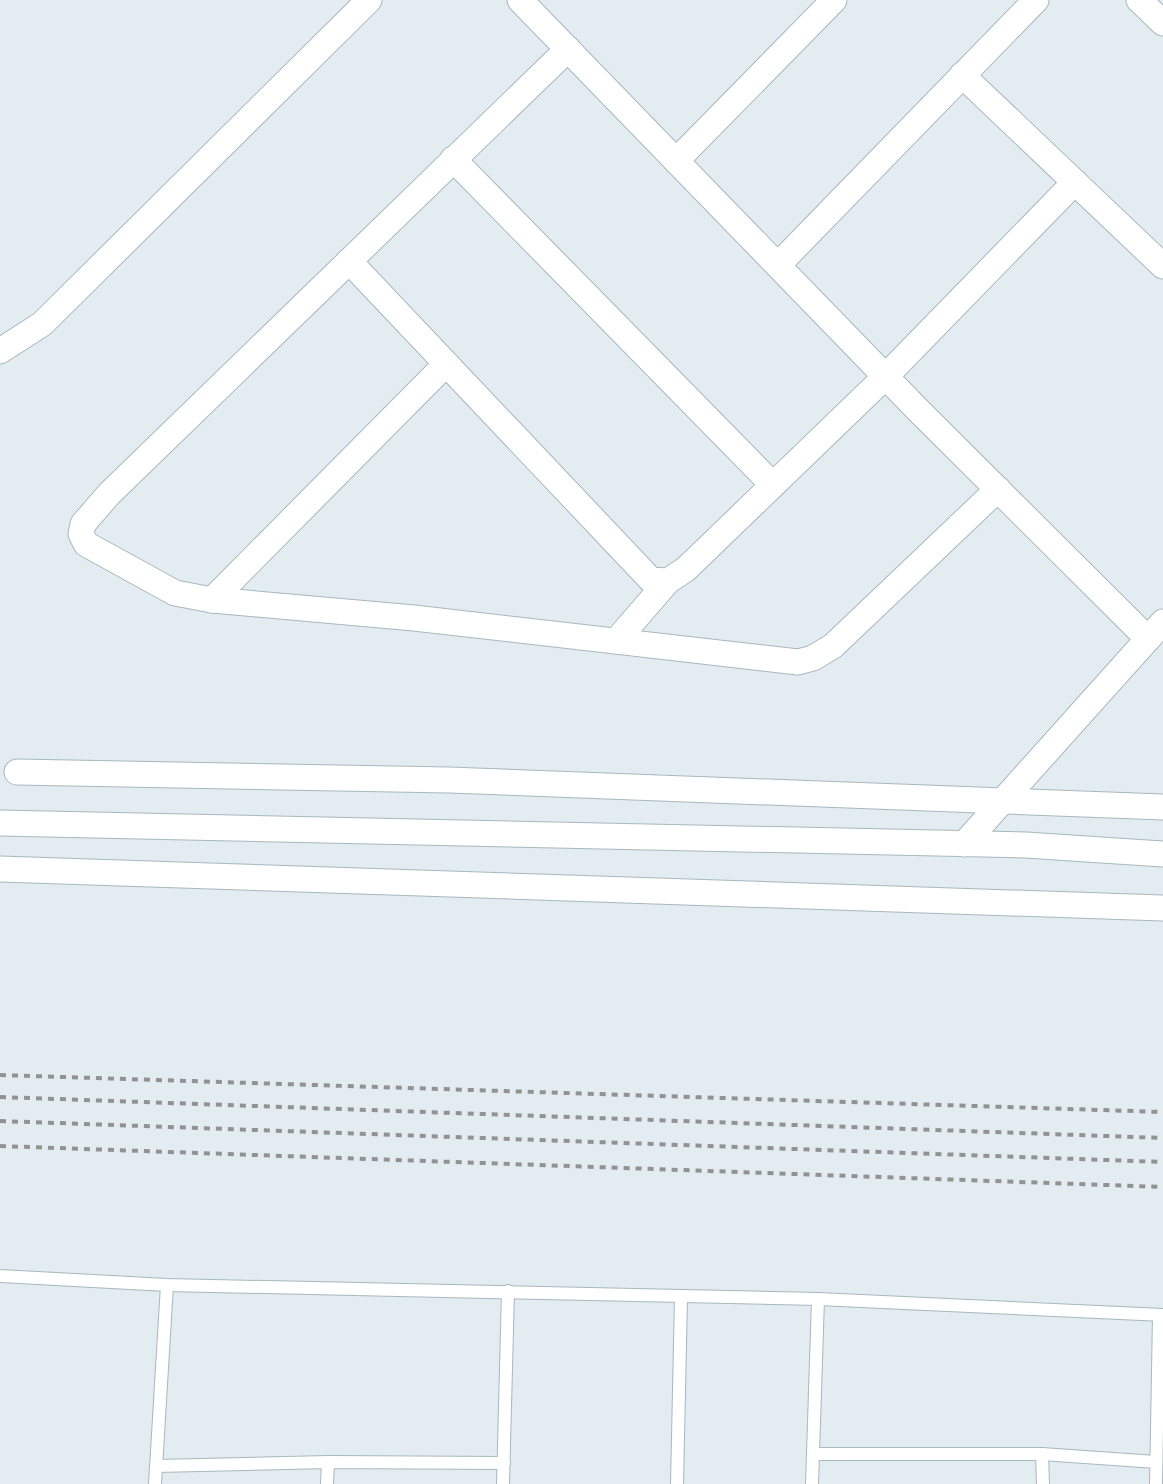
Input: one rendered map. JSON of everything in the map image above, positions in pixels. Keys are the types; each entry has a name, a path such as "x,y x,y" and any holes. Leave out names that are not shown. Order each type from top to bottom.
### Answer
{"street":[{"path":"0,351 42,324 369,0"},
{"path":"520,0 998,489 1155,631 964,844"},
{"path":"676,161 834,0"},
{"path":"778,265 1036,0"},
{"path":"1139,0 1163,23"},
{"path":"568,49 109,494 83,524 80,534 86,544 175,593 212,600 414,618 798,662 813,658 833,646 998,489"},
{"path":"962,75 1163,266"},
{"path":"454,159 773,486"},
{"path":"616,641 668,581 686,569 886,376 1075,182"},
{"path":"349,261 651,580 668,581"},
{"path":"212,600 446,364"},
{"path":"17,772 449,780 1163,807"},
{"path":"0,823 1026,845 1163,854"},
{"path":"0,869 1163,908"}],"lane":[{"path":"0,1276 167,1285 818,1299 1161,1315 1156,1484"},
{"path":"155,1484 167,1285"},
{"path":"503,1484 508,1291"},
{"path":"678,1484 681,1297"},
{"path":"812,1484 818,1299"},
{"path":"814,1454 1042,1454 1156,1462"},
{"path":"1042,1454 1043,1484"},
{"path":"156,1466 328,1462 504,1463"},
{"path":"327,1484 328,1462"}],"railway":[{"path":"0,1075 1163,1112"},
{"path":"0,1097 1163,1138"},
{"path":"0,1121 1163,1162"},
{"path":"0,1146 1163,1187"}]}
